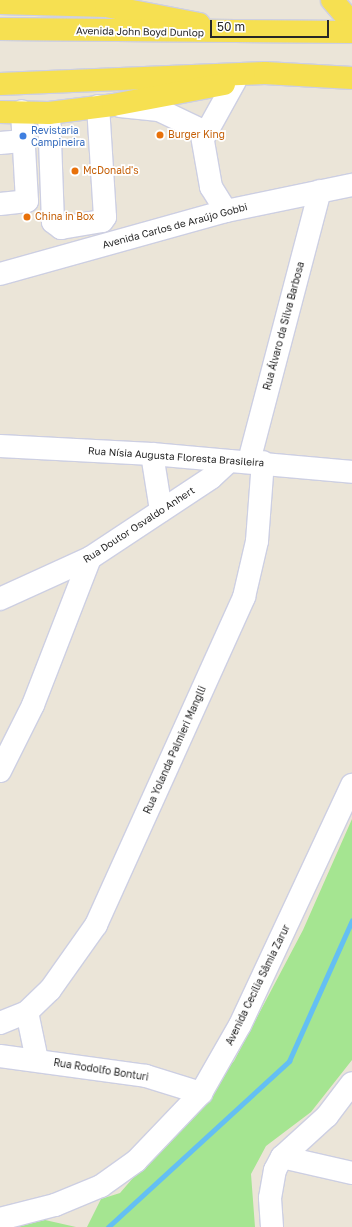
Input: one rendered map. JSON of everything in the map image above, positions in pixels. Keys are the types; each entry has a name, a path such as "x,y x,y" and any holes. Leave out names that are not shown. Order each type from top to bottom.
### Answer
{"main road":[{"path":"165,0 194,23"},
{"path":"332,0 352,23"},
{"path":"0,3 106,6 194,23 226,34"},
{"name":"Avenida John Boyd Dunlop","path":"0,29 226,34 352,32"},
{"path":"0,112 22,111 49,113 105,106 235,81 265,73"},
{"path":"0,84 265,73 352,78"}],"street":[{"path":"226,211 211,187 205,165 204,137 235,81"},
{"path":"49,113 53,222 60,228 102,221 104,217 105,106 165,112 196,126 204,137"},
{"path":"0,204 27,201 22,111"},
{"path":"0,143 24,141"},
{"name":"Avenida Carlos de Araújo Gobbi","path":"0,274 226,211 352,185"},
{"name":"Rua Álvaro da Silva Barbosa","path":"247,462 320,191"},
{"name":"Rua Nísia Augusta Floresta Brasileira","path":"0,446 152,454 352,472"},
{"path":"152,454 161,510"},
{"name":"Rua Doutor Osvaldo Anhert","path":"0,599 90,558 211,478 247,462"},
{"name":"Rua Yolanda Palmieri Manglli","path":"0,1023 27,1012 50,990 96,925 238,611 257,541 247,462"},
{"path":"0,771 32,705 90,558"},
{"name":"Avenida Cecília Sâmia Zarur","path":"0,1219 55,1205 101,1186 136,1161 201,1094 240,1025 352,785"},
{"path":"27,1012 37,1060"},
{"name":"Rua Rodolfo Bonturi","path":"0,1056 146,1076 201,1094"},
{"path":"272,1227 272,1179 282,1157 328,1116 352,1083"},
{"path":"282,1157 352,1173"}],"green space":[{"path":"352,819 352,1060 311,1112 266,1146 251,1174 255,1227 87,1227 101,1199 120,1193 234,1061 303,930"},
{"path":"45,1220 76,1227 12,1227 18,1224"}],"waterway":[{"path":"108,1227 289,1061 352,920"}],"place":[{"name":"Burger King","path":"160,135"},
{"name":"Revistaria Campineira","path":"23,136"},
{"name":"McDonald's","path":"75,171"},
{"name":"China in Box","path":"27,217"}]}
